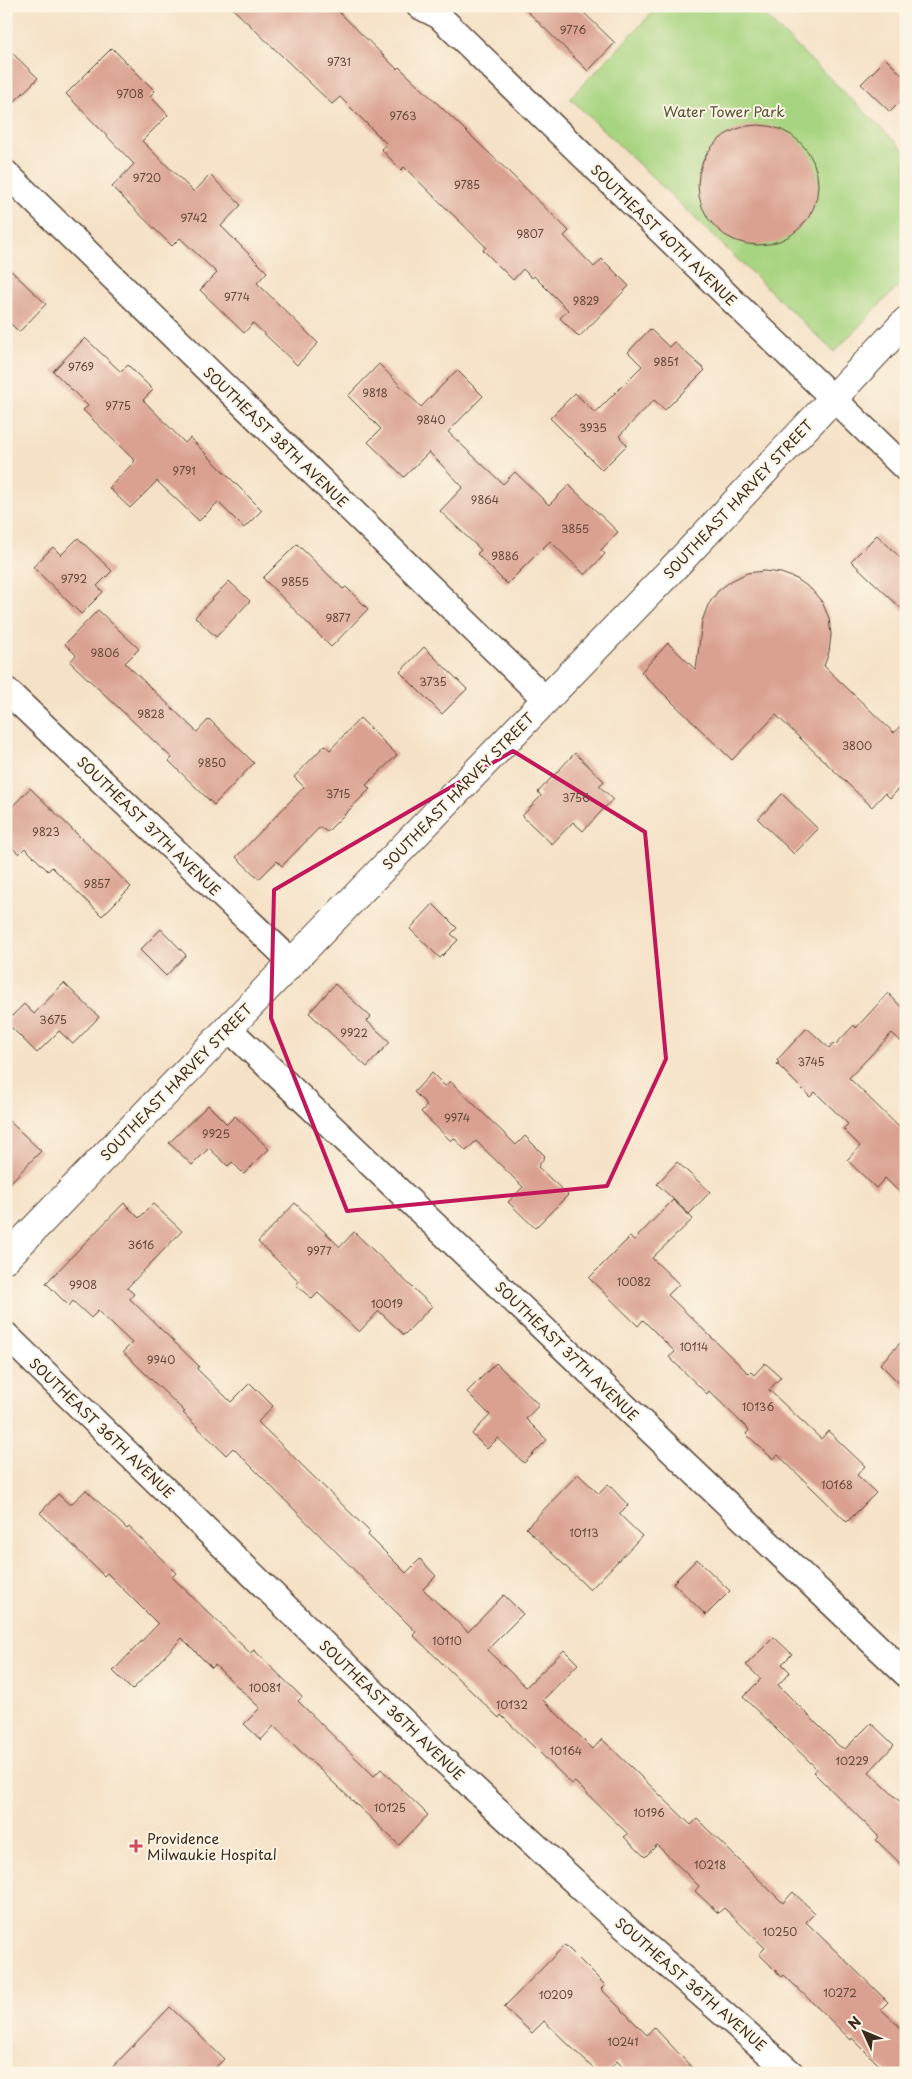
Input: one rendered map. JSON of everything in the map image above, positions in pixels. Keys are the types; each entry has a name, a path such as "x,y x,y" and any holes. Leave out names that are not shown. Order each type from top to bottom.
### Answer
{"street":[{"name":"SOUTHEAST 40TH AVENUE","path":"419,6 439,16 906,469"},
{"name":"SOUTHEAST 38TH AVENUE","path":"6,173 546,700"},
{"name":"SOUTHEAST HARVEY STREET","path":"6,1258 546,700 906,321"},
{"name":"SOUTHEAST 37TH AVENUE","path":"6,690 292,962"},
{"name":"SOUTHEAST 37TH AVENUE","path":"228,1028 906,1674"},
{"name":"SOUTHEAST 36TH AVENUE","path":"6,1335 437,1754 603,1908 790,2073"}],"highlighted area":[{"path":"513,751 645,832 666,1059 607,1186 347,1211 271,1018 274,890"}],"green space":[{"name":"Water Tower Park","path":"659,6 755,6 906,152 906,278 834,352 570,98"}],"building":[{"path":"230,6 333,6 569,231 564,236 594,267 602,259 629,286 579,337 560,318 568,310 534,276 532,278 523,269 513,280 483,250 486,247 404,167 401,170 381,149 387,144 340,97 332,104"},
{"path":"522,6 577,6 615,43 588,71"},
{"path":"6,47 38,78 6,110"},
{"path":"112,48 155,91 150,96 168,115 142,141 194,192 210,175 241,205 221,226 267,272 257,283 318,343 297,365 253,323 244,333 200,290 217,273 180,238 172,246 112,187 134,164 66,94"},
{"path":"886,59 906,79 906,96 890,112 861,84"},
{"path":"758,125 781,129 801,142 814,162 818,185 814,208 801,228 781,241 758,245 735,241 715,228 702,208 698,185 702,162 715,142 735,129"},
{"path":"6,266 46,304 19,332 6,319"},
{"path":"650,329 669,347 674,342 705,370 665,410 654,400 619,436 627,445 602,470 550,418 575,393 595,413 642,366 628,352"},
{"path":"85,338 121,372 128,365 153,390 143,400 185,443 190,438 262,510 244,528 218,502 199,521 157,481 130,508 109,488 135,461 83,410 88,406 53,371"},
{"path":"379,364 421,407 457,370 483,396 448,432 503,484 515,472 549,505 569,485 618,532 601,550 605,554 585,575 550,541 507,584 477,554 481,550 440,511 463,487 429,452 404,477 368,442 381,429 348,396"},
{"path":"877,535 906,563 906,613 851,561"},
{"path":"78,538 112,571 97,586 103,592 81,614 33,567 53,547 61,555"},
{"path":"297,544 343,589 346,587 368,609 331,647 263,578"},
{"path":"764,571 781,573 797,579 811,589 822,602 829,618 831,635 829,652 824,666 894,733 906,720 906,782 890,798 885,793 872,807 776,715 732,760 641,672 668,643 696,670 702,621 708,605 718,591 731,581 747,573"},
{"path":"229,581 250,601 216,637 195,617"},
{"path":"98,610 139,649 125,663 197,732 209,719 254,763 214,805 169,761 172,758 70,662 76,655 65,644"},
{"path":"424,647 467,689 442,714 400,672"},
{"path":"360,718 397,755 366,785 370,789 327,832 320,827 282,866 277,861 259,879 236,857 304,787 294,777 325,745 330,750"},
{"path":"575,753 604,781 599,786 613,799 583,831 573,822 552,844 522,816 541,796 538,792"},
{"path":"30,788 131,887 102,916 52,867 48,871 25,848 19,854 6,842 6,813"},
{"path":"782,794 818,829 794,854 758,819"},
{"path":"433,904 457,928 451,934 458,940 440,958 410,929"},
{"path":"161,929 186,955 166,976 140,950"},
{"path":"64,983 99,1017 73,1044 59,1031 37,1053 6,1022 24,1004 34,1014"},
{"path":"335,984 371,1017 367,1021 390,1042 367,1067 309,1013"},
{"path":"888,993 906,1012 906,1046 892,1033 849,1078 906,1134 906,1199 885,1178 876,1188 847,1160 860,1146 843,1129 848,1124 815,1092 810,1097 777,1064 779,1063 777,1060 807,1028 829,1048 833,1043 835,1045 854,1025 856,1028"},
{"path":"432,1073 445,1086 450,1081 516,1145 525,1136 545,1156 538,1167 568,1195 535,1228 508,1202 523,1187 476,1141 466,1151 454,1138 451,1141 421,1112 427,1105 414,1092"},
{"path":"208,1105 227,1124 235,1116 269,1149 244,1174 232,1162 228,1166 209,1148 192,1165 169,1143"},
{"path":"6,1118 41,1151 6,1187"},
{"path":"677,1162 710,1192 689,1214 657,1184"},
{"path":"673,1200 693,1219 652,1258 679,1284 668,1295 749,1374 751,1372 754,1375 765,1363 781,1377 769,1390 821,1439 828,1431 865,1466 857,1475 876,1493 847,1522 778,1455 773,1459 746,1434 749,1430 709,1391 707,1394 669,1357 675,1352 643,1320 638,1326 589,1278 630,1237 634,1240"},
{"path":"124,1203 139,1218 153,1204 182,1231 127,1288 134,1294 130,1299 199,1366 197,1369 231,1402 250,1383 273,1406 258,1422 370,1532 368,1535 406,1573 420,1559 436,1576 423,1589 468,1632 504,1595 523,1614 487,1650 526,1687 564,1650 578,1664 543,1700 593,1749 602,1739 691,1825 697,1819 783,1903 793,1892 815,1913 806,1922 888,2002 881,2009 906,2033 906,2073 887,2073 784,1975 782,1977 759,1954 765,1948 724,1908 718,1913 695,1891 699,1886 657,1845 645,1857 624,1837 628,1834 575,1782 572,1784 501,1715 499,1718 413,1635 416,1632 233,1448 226,1455 183,1413 185,1412 123,1352 132,1343 98,1311 91,1318 73,1301 69,1306 46,1283"},
{"path":"295,1203 340,1247 354,1232 432,1306 404,1335 379,1311 359,1332 318,1293 312,1299 296,1285 299,1281 258,1242"},
{"path":"906,1337 906,1390 880,1364"},
{"path":"496,1363 539,1405 526,1419 547,1440 524,1463 498,1438 487,1449 472,1434 490,1415 467,1392"},
{"path":"578,1474 599,1494 608,1484 628,1505 619,1514 642,1536 590,1590 526,1528"},
{"path":"86,1490 127,1529 129,1527 176,1573 172,1577 250,1653 254,1650 302,1697 298,1701 374,1776 381,1769 428,1815 399,1845 274,1726 261,1740 244,1724 260,1708 215,1665 212,1668 182,1638 132,1690 113,1671 158,1624 107,1573 104,1576 40,1513 58,1494 70,1505"},
{"path":"697,1559 730,1591 706,1615 673,1583"},
{"path":"774,1637 792,1654 782,1664 790,1672 778,1685 839,1746 845,1749 871,1723 894,1745 869,1772 906,1807 906,1869 876,1840 879,1837 813,1772 817,1769 743,1697 761,1679 746,1665"},
{"path":"565,1945 605,1985 601,1989 647,2035 654,2027 697,2073 628,2073 617,2061 606,2073 598,2073 544,2021 532,2033 504,2007"},
{"path":"170,2007 224,2059 210,2073 107,2073"}],"place":[{"name":"Providence Milwaukie Hospital","path":"136,1846"}]}
